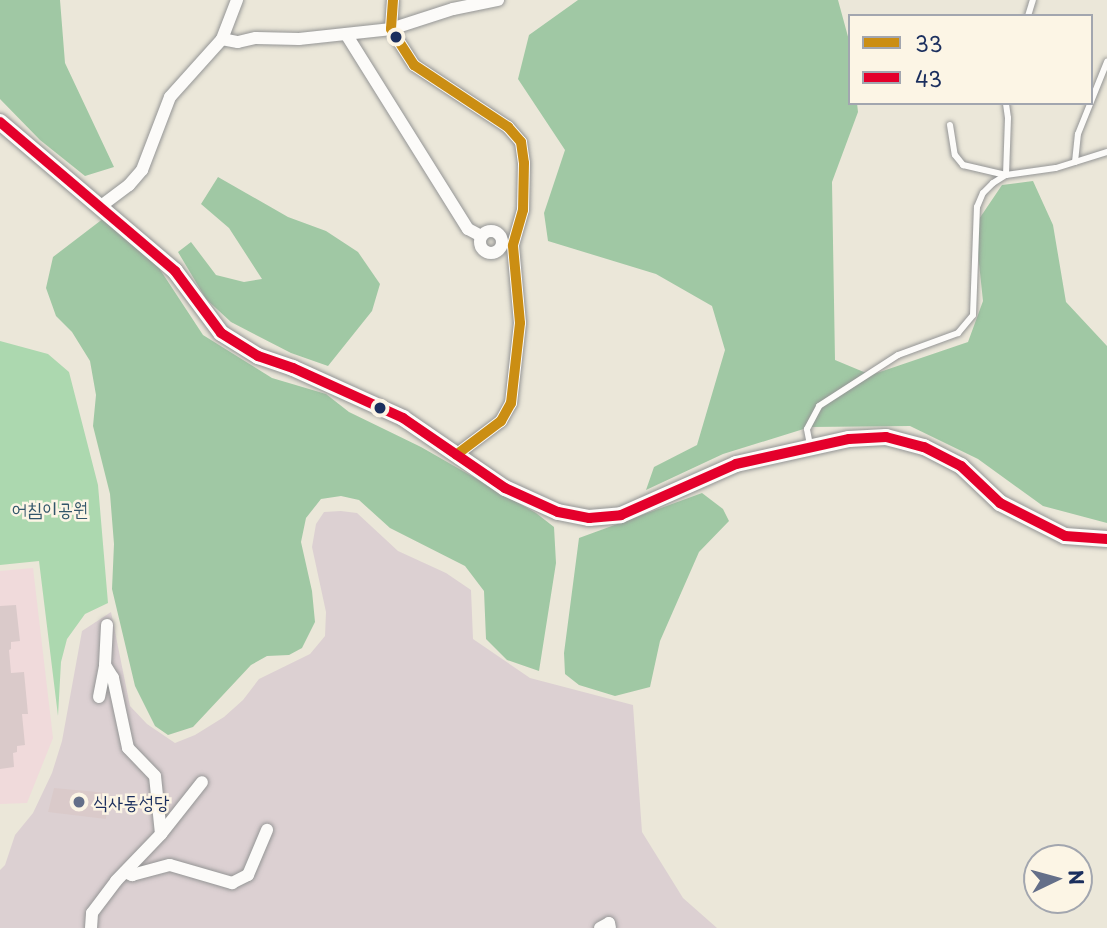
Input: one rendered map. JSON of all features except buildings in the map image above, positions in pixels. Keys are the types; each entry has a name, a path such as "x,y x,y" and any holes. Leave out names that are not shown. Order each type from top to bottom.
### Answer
{"street":[{"path":"101,206 129,185 142,170 170,97 222,39 237,0"},
{"path":"346,34 468,229 481,236 480,247 485,252 496,253 507,245 523,210 521,142 508,127 414,65 391,29 393,0"},
{"path":"222,39 299,39 391,29 453,9 498,0"},
{"path":"0,122 175,271 221,334 258,356 293,368 403,418 505,488 558,512 589,519 621,515 736,464 849,439 886,437 924,447 961,466 1000,503 1054,531 1065,536 1107,539"},
{"path":"456,455 500,421 511,403 520,323 507,245"},
{"path":"99,697 105,665 107,625"},
{"path":"105,665 113,678 128,748 155,776 161,834"},
{"path":"90,928 92,913 202,782"},
{"path":"125,872 132,875 170,865 232,883 248,875 267,830"},
{"path":"600,928 609,923 610,928"}],"lane":[{"path":"1093,97 1107,62"},
{"path":"811,447 807,429 819,406 898,355 958,333 973,315 977,207 983,193 1006,175 1009,118 1006,105"},
{"path":"1075,162 1078,134 1090,105"},
{"path":"950,125 955,155 963,165 983,172 1006,175 1075,162 1107,152"}],"shaded area":[{"path":"324,512 357,513 398,551 446,573 471,590 473,639 530,678 633,705 642,832 683,898 717,928 0,928 0,870 5,865 15,835 33,813 52,773 62,741 82,631 111,612 130,706 147,724 175,743 195,735 224,717 243,700 259,679 310,654 325,636 326,612 312,547 316,524"},
{"path":"33,568 53,738 27,803 0,804 0,571"}],"green space":[{"path":"0,0 60,0 65,63 114,167 85,176 40,140 0,99"},
{"path":"578,0 838,0 848,37 848,105 857,105 858,112 832,182 835,360 871,375 968,342 983,301 975,225 1002,185 1033,181 1053,225 1066,302 1107,346 1107,523 1043,506 978,459 910,426 810,427 723,454 646,490 654,467 697,445 725,350 712,306 656,274 548,241 544,213 565,150 518,79 529,35"},
{"path":"218,177 288,217 326,231 358,252 380,284 372,311 328,366 291,353 231,322 206,299 178,252 191,242 216,275 244,282 262,279 229,228 201,204"},
{"path":"104,218 159,268 203,335 272,378 326,394 349,412 421,447 536,513 554,527 556,563 539,671 507,660 486,639 484,591 465,566 390,528 359,500 341,496 321,499 306,518 301,542 312,591 315,622 302,648 289,655 267,656 251,665 193,727 168,735 155,726 135,686 112,589 114,544 110,494 93,426 96,395 90,361 72,332 56,316 46,288 53,257"},
{"name":"어침이공원","path":"0,341 48,354 69,372 98,485 108,603 85,614 67,639 61,662 58,716 39,561 0,565"},
{"path":"702,493 723,509 729,521 699,552 660,641 650,687 615,696 579,685 565,674 564,653 579,538"}],"transit line":[{"name":"33","path":"393,0 391,29 414,65 508,127 521,142 524,163 523,210 513,246 520,323 511,403 501,421 456,455"},
{"name":"43","path":"0,122 175,271 221,333 258,356 293,368 403,418 505,488 558,512 589,518 621,515 736,464 849,439 886,437 924,447 961,466 1000,503 1065,536 1107,539"}],"place":[{"name":"식사동성당","path":"79,802"}]}
